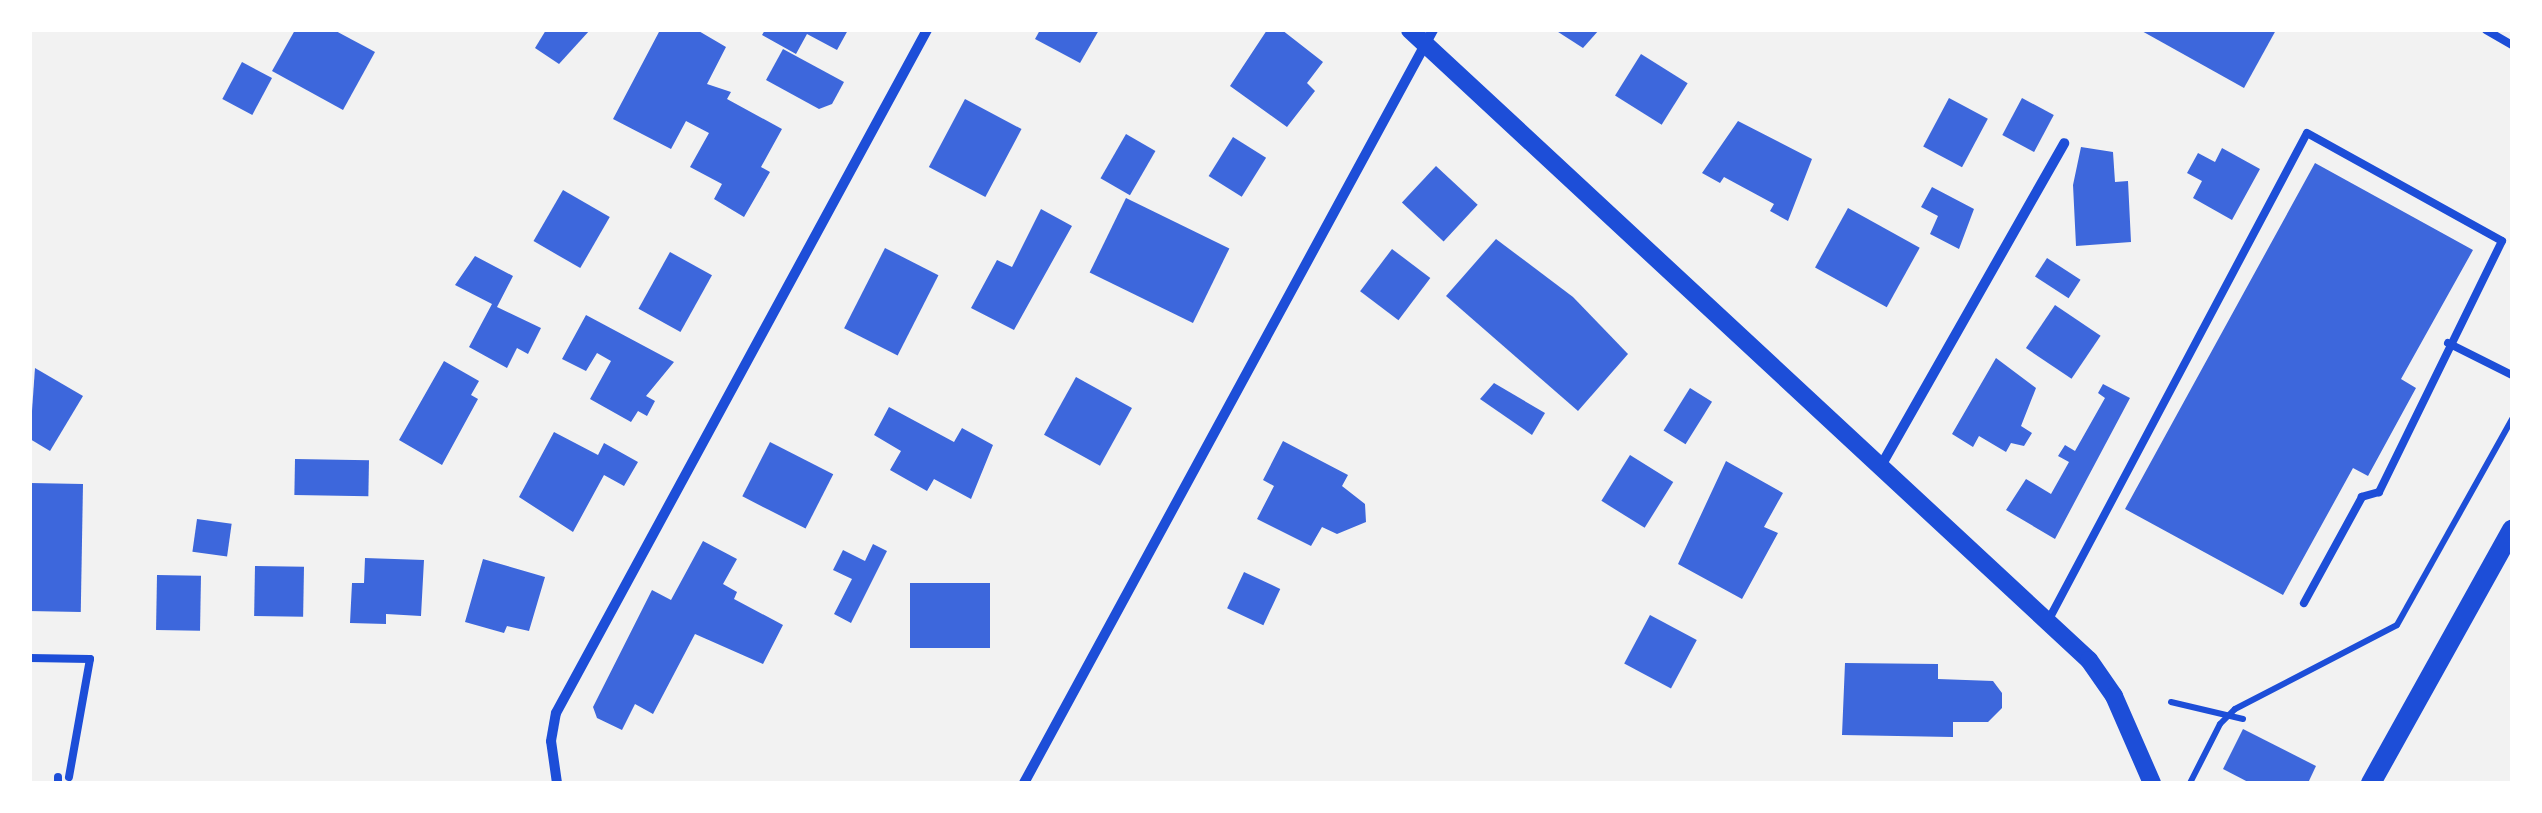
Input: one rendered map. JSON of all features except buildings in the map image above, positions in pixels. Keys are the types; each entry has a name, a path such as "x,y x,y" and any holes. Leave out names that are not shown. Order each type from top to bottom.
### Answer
{"main road":[{"path":"2372,783 2512,530"}],"street":[{"path":"558,783 551,741 556,713 928,30"},
{"path":"1410,30 1430,37 2048,621 2104,678 2152,783"},
{"path":"1024,783 1430,37"},
{"path":"1882,464 2064,143"}],"lane":[{"path":"2486,30 2512,45"},
{"path":"2048,621 2307,133 2502,242 2434,368 2434,390 2379,492 2362,497 2304,603"},
{"path":"2448,343 2512,375"},
{"path":"30,658 90,659 70,776"}],"path":[{"path":"2190,783 2228,715 2397,625 2512,419"},
{"path":"2171,702 2243,719"}]}
